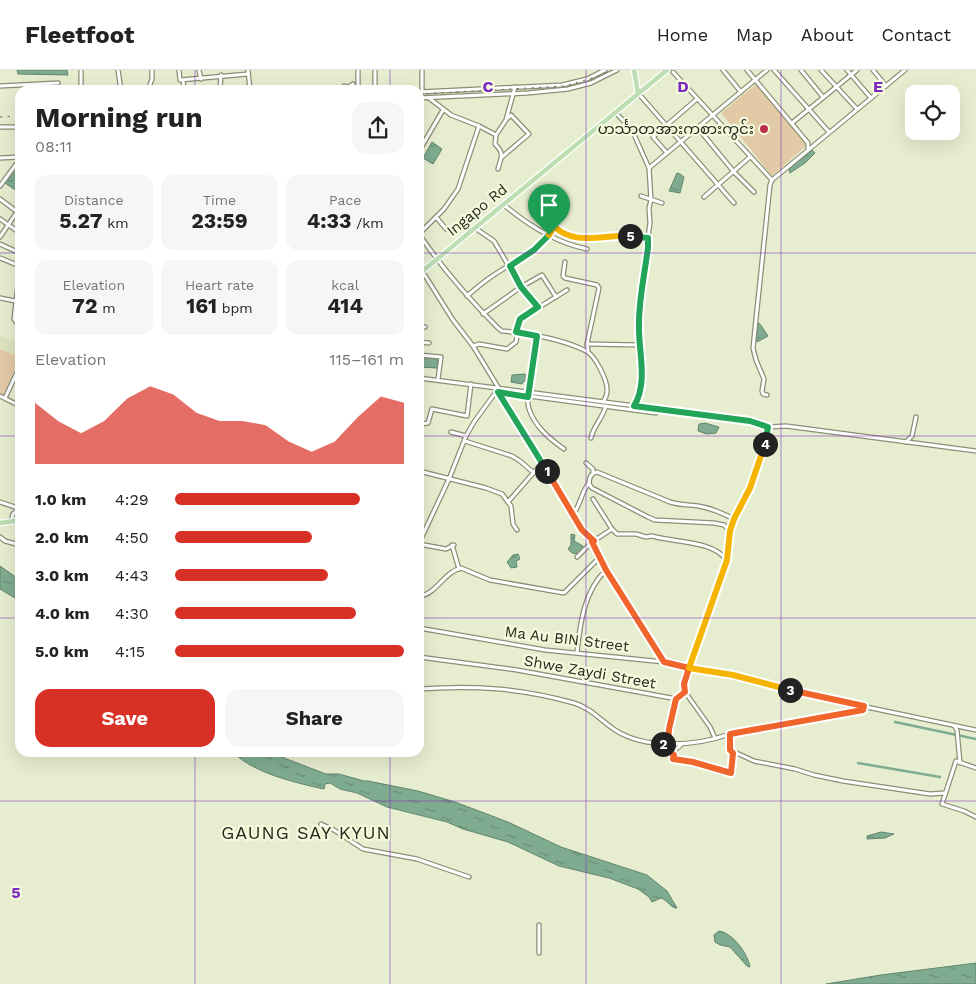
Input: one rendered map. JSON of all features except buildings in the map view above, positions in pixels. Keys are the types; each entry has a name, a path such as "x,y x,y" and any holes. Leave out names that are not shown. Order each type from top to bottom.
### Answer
{"main road":[{"path":"634,70 638,93"},
{"name":"Ingapo Rd","path":"424,269 667,70"},
{"path":"0,523 15,521"}],"street":[{"path":"81,70 81,85"},
{"path":"118,70 120,85"},
{"path":"150,85 152,70"},
{"path":"179,70 180,80 183,80 184,85"},
{"path":"199,70 201,79"},
{"path":"358,70 358,85"},
{"path":"375,70 375,85"},
{"path":"421,85 422,70"},
{"path":"424,92 562,85 587,79 606,70"},
{"path":"424,98 513,94 568,89 591,83 617,70"},
{"path":"722,70 741,92"},
{"path":"747,70 808,143 808,149"},
{"path":"649,168 767,70"},
{"path":"774,70 829,132"},
{"path":"801,70 823,97"},
{"path":"821,70 857,109"},
{"path":"847,70 871,98"},
{"path":"792,123 856,70"},
{"path":"873,70 886,86"},
{"path":"895,70 900,75"},
{"path":"767,394 763,394 762,391 764,379 753,348 766,208 772,180 905,70"},
{"path":"183,80 248,72 249,85"},
{"path":"673,72 772,180"},
{"path":"220,75 220,85"},
{"path":"17,85 58,83"},
{"path":"0,86 15,85"},
{"path":"506,120 515,87"},
{"path":"638,93 734,203"},
{"path":"428,98 443,110 496,135"},
{"path":"667,153 653,137 697,99"},
{"path":"424,142 443,110"},
{"path":"615,112 632,130 649,168 650,224 638,329 642,368 637,400 634,406"},
{"path":"498,169 502,157 529,134 511,114 496,135 494,144 500,150 502,157"},
{"path":"424,229 444,209 458,189 479,126"},
{"path":"0,127 15,127"},
{"path":"698,128 734,172 754,192"},
{"path":"704,197 750,157"},
{"path":"0,158 15,158"},
{"path":"1,184 15,165"},
{"path":"641,196 662,203"},
{"path":"0,199 15,211"},
{"path":"504,205 514,214 549,235 567,244 587,249"},
{"path":"0,236 15,217"},
{"path":"436,217 446,229"},
{"path":"0,219 15,230"},
{"path":"467,296 489,278 534,250 549,235 554,226 564,234 583,238 616,236 648,238"},
{"path":"475,228 494,241 521,287 538,307"},
{"path":"424,241 467,296 502,331 537,336 588,351"},
{"path":"0,244 15,251"},
{"path":"0,258 15,264"},
{"path":"565,262 563,276 565,278 597,285 599,288 587,344 588,351 605,380 607,390 604,414 592,432 591,438"},
{"path":"484,314 521,287 542,276 556,297"},
{"path":"424,278 473,346 582,530 593,542 606,570 664,662"},
{"path":"473,346 479,344 507,349 516,342 516,332 520,319 567,290"},
{"path":"0,298 15,300"},
{"path":"537,336 528,392 529,409 538,426 549,438 564,449"},
{"path":"424,342 429,343"},
{"path":"587,344 640,344"},
{"path":"424,355 441,357 438,379"},
{"path":"5,398 15,377"},
{"path":"424,378 472,384 528,397 634,406 750,421 768,427 786,426 976,451"},
{"path":"424,424 428,423 432,409 467,416 472,384"},
{"path":"498,389 528,392 656,413"},
{"path":"424,532 449,480 466,436 498,389"},
{"path":"0,396 15,403"},
{"path":"906,442 912,436 916,417"},
{"path":"715,738 710,726 685,692 684,684 727,560 730,531 750,488 764,447 768,427"},
{"path":"451,432 466,436"},
{"path":"464,441 512,456 534,473"},
{"path":"508,502 542,463"},
{"path":"574,514 583,490 594,473 593,468 586,464"},
{"path":"424,472 486,488 502,494 511,506 517,530"},
{"path":"594,473 597,472 682,506 718,511 734,519"},
{"path":"589,482 592,488 655,520 714,523 724,525 730,531"},
{"path":"593,499 612,530 619,534 652,536 710,547 724,555 727,560"},
{"path":"0,502 15,507"},
{"path":"11,521 15,513"},
{"path":"578,557 593,542 612,530"},
{"path":"0,537 5,541 15,544"},
{"path":"424,544 446,549 453,545 459,569"},
{"path":"459,569 490,580 561,594 600,557"},
{"path":"424,595 427,595 459,569"},
{"path":"578,653 581,624 588,598 595,583 606,570"},
{"name":"Ma Au BIN Street","path":"424,629 545,650 664,662 733,675 976,730"},
{"name":"Shwe Zaydi Street","path":"424,657 522,671 676,699"},
{"path":"424,689 496,688 573,703 593,712 608,725 627,736 659,744 682,744 715,738 863,710 864,706"},
{"path":"668,744 669,729 676,699 685,692"},
{"path":"954,726 958,730 960,763"},
{"path":"730,734 730,750 754,761 843,781 930,794 945,793"},
{"path":"659,744 674,755"},
{"path":"682,744 674,750 673,759 693,762 731,773 733,753"},
{"path":"976,768 956,761 942,804 964,811 976,818"},
{"path":"321,824 363,848 417,859 469,877"},
{"path":"539,925 539,954"}],"shaded area":[{"name":"ဟင်္သာတအားကစားကွင်း","path":"756,84 807,145 772,176 721,113"},
{"path":"0,336 15,340 15,355 0,349"},
{"path":"0,349 15,355 15,369 4,395 0,393"}],"water":[{"path":"17,70 67,70 68,75 18,74"},
{"path":"432,142 442,149 433,164 424,159"},
{"path":"812,150 815,153 805,163 790,173 789,169"},
{"path":"15,169 15,190 5,183"},
{"path":"677,173 684,177 680,193 669,191"},
{"path":"758,323 768,336 757,342 756,341"},
{"path":"424,358 437,359 437,368 424,367"},
{"path":"525,374 528,378 522,384 511,382 512,375"},
{"path":"705,423 719,427 716,433 707,434 698,431 699,424"},
{"path":"571,534 575,535 574,541 583,546 583,550 578,554 572,553 568,549 571,545"},
{"path":"518,554 520,559 516,561 517,567 511,568 507,562 513,555"},
{"path":"0,566 15,576 15,598 0,589"},
{"path":"239,757 281,757 326,774 339,774 364,781 418,791 455,802 508,822 561,847 647,875 667,891 677,908 661,898 652,902 649,897 638,889 609,878 559,866 508,842 463,829 447,822 387,807 357,793 340,789 330,783 325,784 324,789 301,784 264,772"},
{"path":"881,832 894,834 885,838 867,839 867,836"},
{"path":"719,931 729,936 739,945 750,967 730,947 715,942 714,935"},
{"path":"976,963 976,984 826,984 881,975"}],"waterway":[{"path":"895,722 976,739"},
{"path":"858,763 940,777"}],"railway":[{"path":"424,94 565,86 613,70"},
{"path":"0,117 15,116"}],"place":[{"name":"ဟင်္သာတအားကစားကွင်း","path":"764,129"}],"district":[{"name":"GAUNG SAY KYUN","path":"306,833"}],"route":[{"path":"549,235 534,250 510,266 521,287 538,307 520,319 516,332 537,336 528,397 498,392 582,530 594,541 592,542 606,570 664,662 689,668 684,684 685,692 676,699 669,729 668,744 659,744 674,755 673,759 693,762 731,773 733,753 729,746 730,734 863,710 864,706 747,678 689,668 727,560 730,531 750,488 764,447 768,427 750,421 634,406 637,400 642,368 638,329 648,238 626,236 583,238 564,234 554,226 549,235"}]}
